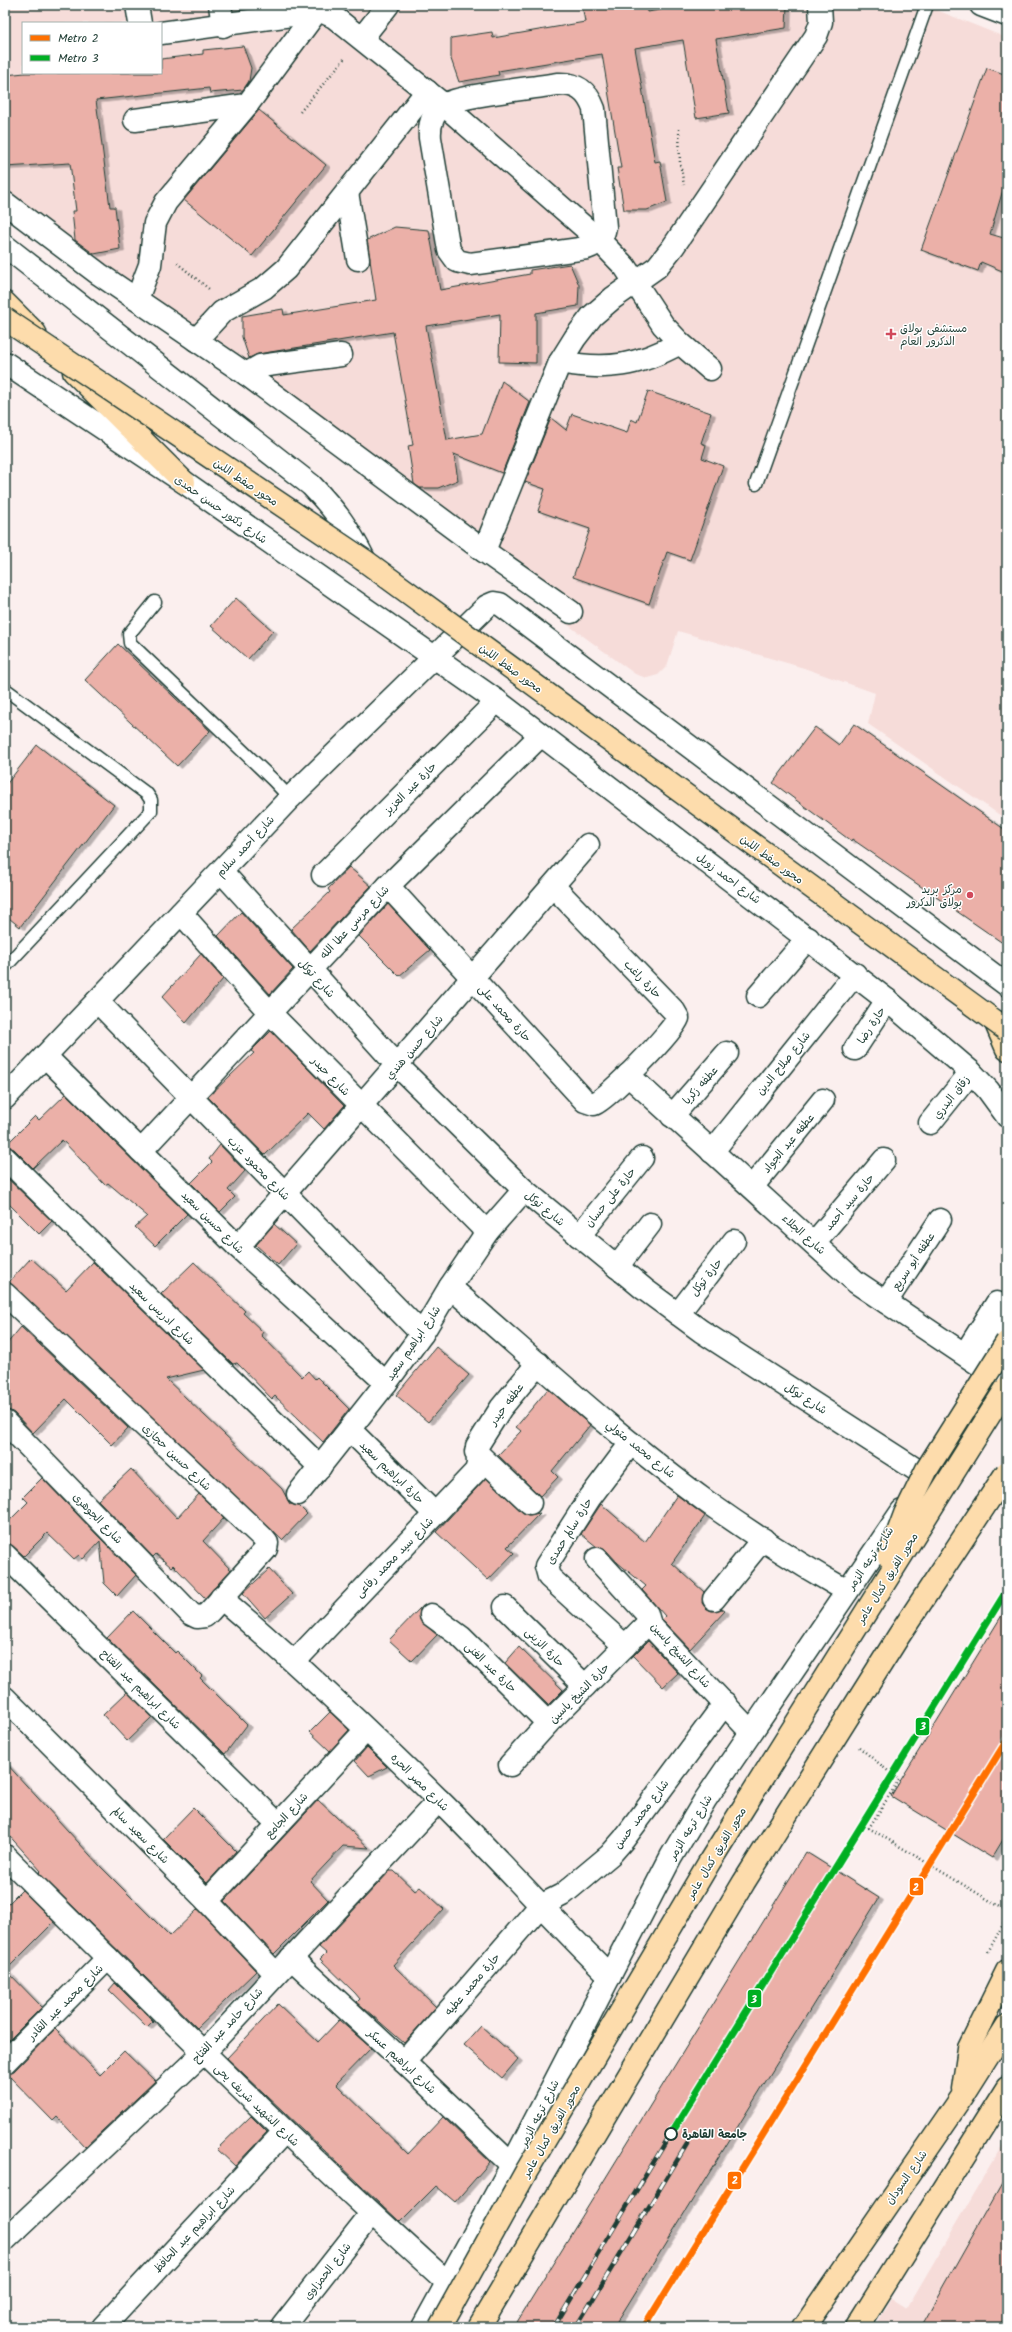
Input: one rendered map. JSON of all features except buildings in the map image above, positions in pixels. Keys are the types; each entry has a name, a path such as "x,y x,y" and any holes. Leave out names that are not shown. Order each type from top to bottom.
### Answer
{"main road":[{"path":"5,303 184,482"},
{"name":"محور صفط اللبن","path":"5,319 365,561 1001,1026"},
{"path":"1001,1026 1007,1049"},
{"path":"875,1597 905,1514 927,1469 1007,1342"},
{"name":"محور الفريق كمال عامر","path":"440,2327 526,2172 706,1868 875,1597 995,1376"},
{"path":"479,2327 744,1882 898,1637 1007,1472"},
{"path":"962,2097 969,2048 1007,1971"},
{"name":"شارع السودان","path":"804,2327 962,2097 1007,2026"},
{"path":"857,2327 1007,2088"}],"street":[{"path":"137,5 140,22"},
{"path":"362,38 388,5"},
{"path":"484,551 560,362 575,338 592,316 613,298 637,283 661,262 700,208 816,36 821,22 820,5"},
{"path":"981,5 1007,15"},
{"path":"138,299 150,265 155,223 166,202 247,105 331,11"},
{"path":"162,33 221,16 331,11 444,105 614,253 637,283 663,325 680,343 710,369"},
{"path":"557,84 569,84 581,88 590,97 594,109 605,227 600,241 587,248 470,264 457,261 449,250 430,138 432,119 444,105 452,101 557,84"},
{"path":"196,340 231,306 264,288 286,269 427,91"},
{"path":"135,120 247,105"},
{"path":"347,192 358,259"},
{"path":"5,203 99,274 138,299 246,374 484,551 571,612"},
{"path":"5,246 311,485 335,510 349,530 365,561"},
{"path":"560,362 585,367 610,367 635,363 658,355 680,343"},
{"path":"246,374 260,366 341,355"},
{"name":"شارع دكتور حسن حمدى","path":"5,364 184,482 435,656"},
{"name":"شارع أحمد سلام","path":"5,1098 97,1000 222,872 290,798 486,606 494,603 500,604 1007,984"},
{"name":"شارع احمد زويل","path":"435,656 497,701 887,1000 971,1072 988,1090 1007,1116"},
{"name":"حارة عبد العزيز","path":"323,875 497,701"},
{"name":"شارع مرسى عطا الله","path":"141,1151 388,886 541,735"},
{"name":"شارع حسن هندي","path":"238,1247 397,1066 588,844"},
{"name":"شارع توكل","path":"222,872 397,1066 524,1190 617,1267 701,1331 926,1476"},
{"name":"حارة محمد على","path":"388,886 589,1104 598,1102 628,1075"},
{"name":"حارة راغب","path":"553,886 674,1011 678,1018 670,1031 628,1075"},
{"name":"شارع حيدر","path":"181,913 269,1012 361,1107 487,1232"},
{"path":"758,996 808,938"},
{"name":"شارع صلاح الدين","path":"712,1152 854,974"},
{"name":"شارع محمود عزب","path":"97,1000 422,1334"},
{"name":"حارة رضا","path":"855,1049 887,1000"},
{"name":"عطفه زكريا","path":"672,1116 727,1054"},
{"name":"شارع حسين سعيد","path":"45,1056 238,1247 386,1384"},
{"name":"زقاق البدري","path":"930,1123 971,1072"},
{"name":"شارع الجلاء","path":"628,1075 856,1282 965,1354 995,1376"},
{"name":"عطفه عبد الجواد","path":"752,1187 823,1100"},
{"name":"شارع ادريس سعيد","path":"5,1158 320,1467"},
{"name":"حارة على حسان","path":"579,1236 642,1158"},
{"name":"حارة سيد أحمد","path":"814,1244 884,1160"},
{"name":"شارع ابراهيم سعيد","path":"298,1494 386,1384 422,1334 450,1287 487,1232 524,1190"},
{"name":"عطفه أبو سريع","path":"886,1302 940,1220"},
{"path":"617,1267 650,1224"},
{"name":"حارة توكل","path":"678,1314 734,1241"},
{"name":"شارع محمد متولي","path":"450,1287 631,1443 707,1502 847,1591"},
{"name":"شارع حسين حجازى","path":"5,1294 267,1543 266,1549 205,1616 197,1617 191,1614"},
{"path":"965,1354 1002,1309"},
{"path":"995,1376 1002,1309"},
{"name":"شارع ترعه الزمر","path":"423,2327 512,2165 671,1856 751,1732 995,1376 1007,1356"},
{"name":"عطفه حيدر","path":"476,1449 501,1408 538,1363"},
{"name":"شارع الجوهرى","path":"5,1422 191,1614"},
{"name":"حارة ابراهيم سعيد","path":"350,1430 435,1514"},
{"name":"حارة سالم حمدى","path":"625,1646 549,1577 546,1566 589,1499 631,1443"},
{"path":"476,1449 530,1503"},
{"name":"شارع سيد محمد رفاعى","path":"295,1661 476,1471 478,1464 476,1449"},
{"path":"714,1600 763,1539"},
{"name":"شارع ابراهيم عبد الفتاح","path":"5,1554 278,1824"},
{"name":"شارع الشيخ ياسين","path":"597,1559 647,1614 650,1622 751,1732"},
{"name":"شارع مصر الحره","path":"221,1598 295,1661 440,1800 540,1906 610,1976"},
{"name":"حارة الزينى","path":"505,1607 585,1686"},
{"name":"حارة عبد الغنى","path":"431,1615 461,1638 548,1723"},
{"name":"حارة الشيخ ياسين","path":"510,1764 548,1723 650,1622"},
{"name":"شارع سعيد سالم","path":"5,1698 207,1900 276,1974"},
{"name":"شارع محمد حسن","path":"540,1906 562,1895 610,1855 624,1839 724,1703"},
{"name":"شارع الجامع","path":"207,1900 366,1730"},
{"name":"شارع حامد عبد الفتاح","path":"5,2240 203,2053 440,1800"},
{"name":"شارع الشهيد شريف يحى","path":"8,1864 108,1958 203,2053 372,2214 447,2282"},
{"name":"حارة محمد عطيه","path":"404,2062 540,1906"},
{"name":"شارع محمد عبد القادر","path":"5,2062 108,1958"},
{"name":"شارع ابراهيم عسكر","path":"291,1958 404,2062 512,2165"},
{"name":"شارع ابراهيم عبد الحافظ","path":"103,2327 285,2131"},
{"name":"شارع الحمزاوى","path":"282,2327 372,2214"}],"lane":[{"path":"756,484 927,5"},
{"path":"155,602 129,634 130,643 274,780 290,798"},
{"path":"5,688 147,794 152,806 151,811 5,967"}],"path":[{"path":"466,5 469,8 494,5"},
{"path":"300,112 362,38"},
{"path":"679,129 681,176 691,198 700,208"},
{"path":"153,244 231,306"},
{"path":"899,1780 869,1828 1007,1911"},
{"path":"992,1944 1007,1917"}],"shaded area":[{"path":"5,5 924,5 1007,38 1007,820 868,724 875,693 804,668 678,631 667,666 658,675 647,678 635,674 31,231 5,209"},
{"path":"1007,2137 1007,2327 874,2327 891,2298 907,2308"}],"railway":[{"path":"554,2327 670,2135"},
{"path":"576,2327 687,2144"}],"metro line":[{"name":"3","path":"670,2135 1007,1590"},
{"name":"2","path":"644,2327 1007,1740"}],"place":[{"name":"مستشفى بولاق الدكرور العام","path":"891,334"},
{"name":"مركز بريد بولاق الدكرور","path":"970,895"},
{"name":"جامعة القاهرة","path":"671,2134"}]}
